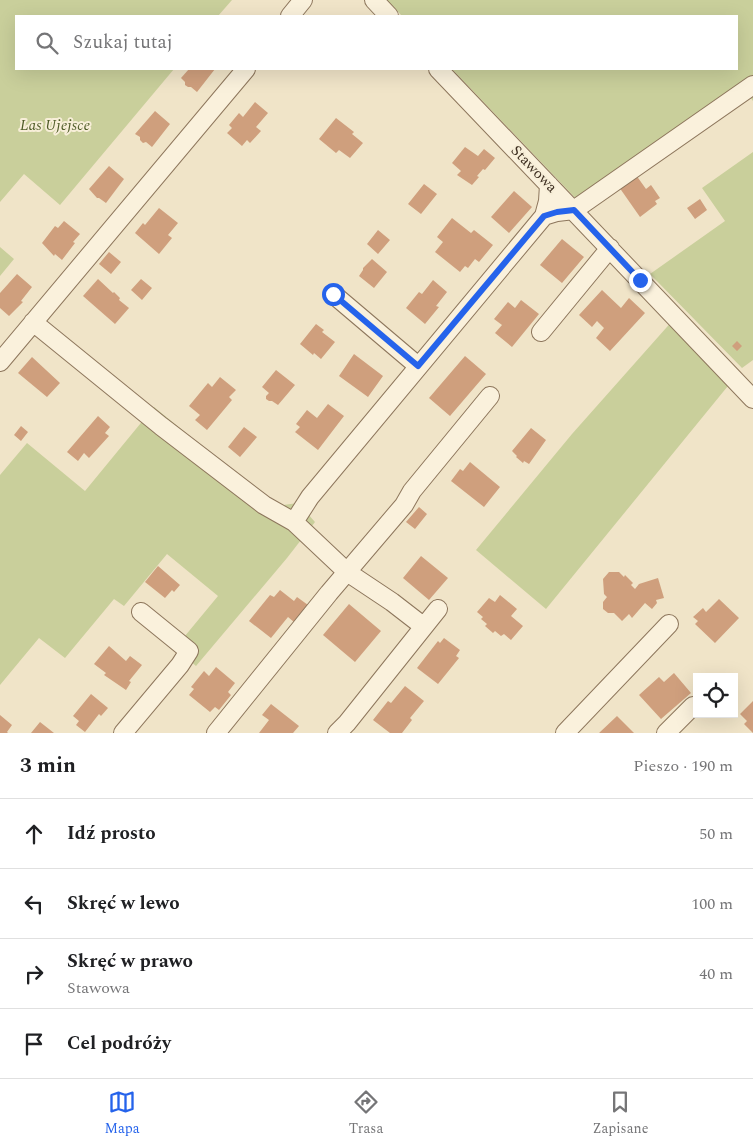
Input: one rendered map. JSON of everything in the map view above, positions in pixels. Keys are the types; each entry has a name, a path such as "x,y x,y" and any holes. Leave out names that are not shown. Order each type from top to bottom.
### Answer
{"street":[{"path":"291,15 303,0"},
{"path":"374,0 388,15"},
{"path":"0,362 245,70"},
{"name":"Stawowa","path":"439,70 753,399"},
{"path":"544,216 574,210 753,85"},
{"path":"294,522 310,498 544,216 548,201 549,185"},
{"path":"541,332 610,248"},
{"path":"333,294 418,366"},
{"path":"33,322 161,426 264,505 285,515 294,522 347,572 392,602 423,626"},
{"path":"216,733 404,505 417,485 490,396"},
{"path":"337,733 438,609"},
{"path":"123,733 180,665 189,651 141,612"},
{"path":"565,733 669,624"},
{"path":"666,733 693,706"}],"green space":[{"name":"Las Ujejsce","path":"0,0 232,0 219,15 15,15 15,70 173,70 60,205 24,174 0,202"},
{"path":"387,0 753,0 753,101 748,94 583,206 453,70 738,70 738,15 401,15"},
{"path":"753,152 753,360 742,368 650,274 725,221 702,188"},
{"path":"0,247 14,259 0,276"},
{"path":"674,319 732,381 546,609 476,550 572,434"},
{"path":"154,407 276,506 298,503 315,522 196,666 175,648 218,596 167,554 124,606 114,599 65,658 39,638 0,685 0,475 27,443 85,491"}],"building":[{"path":"188,70 214,70 197,92 185,85 181,78"},
{"path":"255,102 268,113 256,127 261,131 250,143 247,140 242,146 227,133 232,128 229,125 239,113 243,117"},
{"path":"155,111 170,124 152,147 146,142 143,143 140,137 135,134"},
{"path":"336,118 354,132 352,134 363,143 350,158 339,150 336,153 319,139"},
{"path":"465,147 478,156 484,149 495,158 477,176 479,177 472,185 457,175 461,171 452,163"},
{"path":"109,166 124,179 106,203 97,198 89,189"},
{"path":"636,175 646,189 651,185 660,198 655,201 657,204 640,217 619,187"},
{"path":"424,184 437,194 421,214 408,204"},
{"path":"514,191 532,207 509,233 491,217"},
{"path":"700,199 707,210 695,219 687,208"},
{"path":"159,208 178,223 168,235 172,238 159,254 135,233 143,223 145,225"},
{"path":"452,218 471,233 474,230 493,245 479,262 475,259 468,268 465,266 460,272 435,252 443,242 437,237"},
{"path":"64,221 80,234 62,260 55,254 54,256 42,243 55,226 58,228"},
{"path":"378,230 390,240 378,254 367,244"},
{"path":"562,239 584,257 562,283 540,265"},
{"path":"109,252 121,262 111,274 99,264"},
{"path":"372,259 387,272 374,288 359,276 363,268"},
{"path":"17,274 32,287 21,301 23,302 9,316 0,308 0,293"},
{"path":"98,279 129,308 115,324 83,296"},
{"path":"141,279 152,288 142,300 131,290"},
{"path":"433,280 447,292 436,306 439,307 425,324 406,308 419,292 422,294"},
{"path":"602,290 621,308 629,298 645,313 610,351 596,338 604,328 597,321 592,327 579,315"},
{"path":"521,300 539,314 512,347 495,333 502,325 494,319 508,302 515,308"},
{"path":"316,324 324,330 322,332 335,342 321,359 300,344"},
{"path":"737,341 742,346 737,351 732,346"},
{"path":"354,354 383,376 368,397 339,376"},
{"path":"465,356 486,374 450,416 429,398"},
{"path":"32,357 60,383 47,397 18,373"},
{"path":"276,370 295,385 278,405 266,399 269,393 262,387"},
{"path":"220,377 236,390 229,397 232,400 207,430 195,420 200,415 189,406 208,383 212,387"},
{"path":"328,404 344,416 318,450 295,432 300,427 296,424 307,410 317,418"},
{"path":"98,416 110,427 105,433 109,436 89,458 84,453 78,461 67,452"},
{"path":"21,426 28,432 21,441 14,435"},
{"path":"244,427 257,437 240,457 228,447"},
{"path":"531,428 546,440 529,464 524,461 523,463 512,451"},
{"path":"470,462 500,487 484,507 451,481 460,469 463,471"},
{"path":"419,507 427,514 415,529 406,522"},
{"path":"421,556 448,578 429,600 403,578"},
{"path":"158,566 180,585 165,598 145,582"},
{"path":"609,572 619,572 624,577 625,575 633,583 631,585 635,589 639,584 658,578 664,598 656,600 657,603 652,609 645,603 632,618 629,614 622,621 614,613 608,613 603,609 603,602 607,597 604,594 603,579"},
{"path":"280,590 294,601 297,597 308,605 294,622 288,617 271,638 249,621 270,595 274,597"},
{"path":"500,595 517,609 511,616 523,626 511,640 504,634 501,636 495,631 493,633 485,626 487,624 481,619 483,617 477,612 489,598 495,602"},
{"path":"719,599 739,618 715,643 695,624 698,621 693,617 703,608 706,612"},
{"path":"349,604 381,631 355,662 323,635"},
{"path":"444,638 460,650 456,656 459,658 438,684 417,668 438,641 440,643"},
{"path":"109,646 126,661 130,656 142,665 129,681 131,682 126,690 104,675 106,673 94,664"},
{"path":"216,667 235,683 228,692 231,695 219,710 215,707 210,712 189,695 194,689 191,687 204,671 209,676"},
{"path":"674,673 691,693 661,719 639,695 659,677 664,682"},
{"path":"405,686 424,701 410,718 412,720 402,733 390,733 373,720 388,701 391,703"},
{"path":"91,694 108,708 101,716 99,714 85,732 76,725 79,721 73,716"},
{"path":"753,701 753,733 744,724 747,721 740,714"},
{"path":"271,704 299,726 293,733 259,733 269,720 262,715"},
{"path":"0,715 12,725 8,733 0,733"},
{"path":"617,716 634,733 599,733"},
{"path":"40,722 54,733 31,733"}],"route":[{"path":"333,294 418,366 544,216 574,210 640,280"}]}
